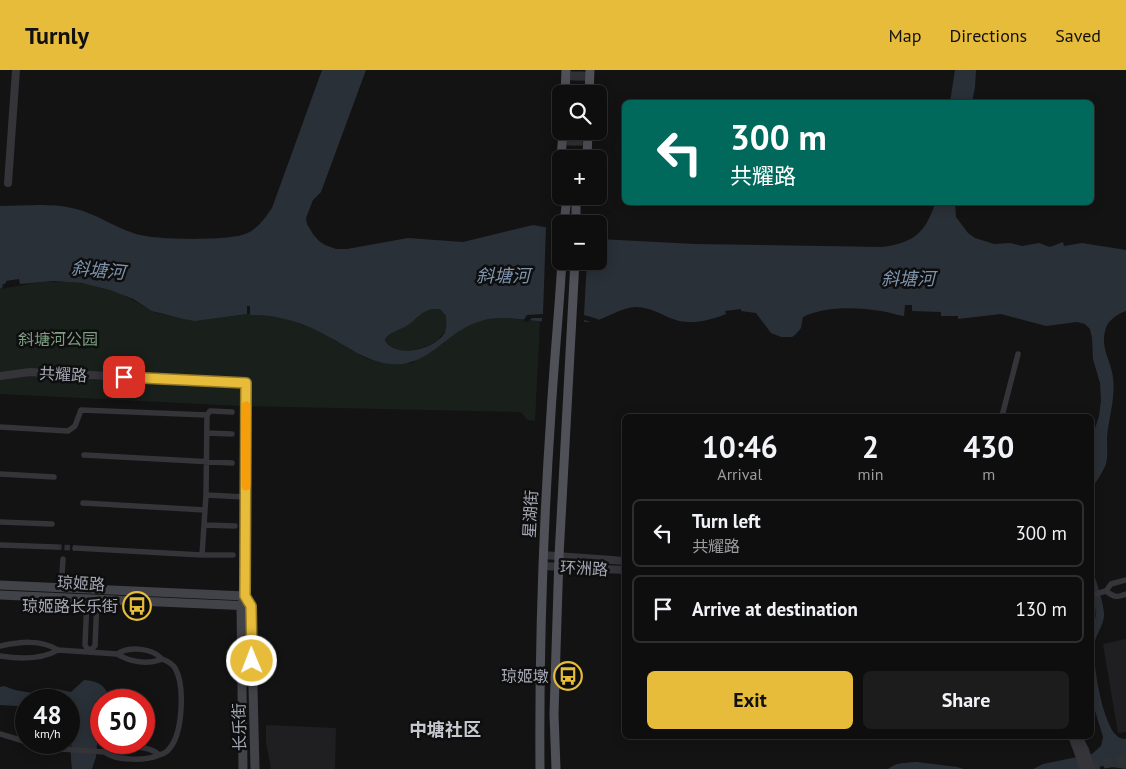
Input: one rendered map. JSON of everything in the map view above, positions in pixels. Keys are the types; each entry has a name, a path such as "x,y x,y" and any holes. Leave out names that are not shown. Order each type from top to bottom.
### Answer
{"main road":[{"path":"565,85 566,70"},
{"path":"590,70 590,85"},
{"name":"星湖街","path":"540,769 539,713 543,555 561,270"},
{"name":"星湖街","path":"556,769 554,714 558,566 574,270"},
{"name":"琼姬路","path":"0,585 245,596"},
{"name":"琼姬路","path":"0,595 251,606"},
{"name":"长乐街","path":"243,769 241,606 245,596"},
{"name":"长乐街","path":"245,596 251,606 255,769"}],"street":[{"path":"8,183 16,70"},
{"path":"1003,414 1018,354"},
{"name":"共耀路","path":"0,376 30,372 246,383"},
{"name":"长乐街","path":"245,596 246,383"},
{"path":"0,427 68,431 75,426 81,410 207,415"},
{"path":"202,555 206,495 207,415 208,412 212,411 232,412"},
{"path":"207,433 232,434"},
{"path":"84,455 232,462"},
{"path":"0,474 54,477"},
{"path":"206,495 246,498"},
{"path":"82,503 205,510"},
{"path":"0,522 52,524"},
{"path":"204,525 235,526"},
{"path":"0,544 56,548"},
{"path":"75,548 233,555"},
{"name":"环洲路","path":"543,555 622,561"},
{"path":"61,588 63,559"},
{"name":"环洲路","path":"543,566 622,570"},
{"path":"1094,594 1104,592 1111,584 1126,580"},
{"path":"1104,592 1117,597 1126,594"},
{"path":"87,599 85,645 89,651"},
{"path":"89,651 95,646 97,599"},
{"path":"0,646 35,643 51,645 58,650"},
{"path":"107,754 138,759 147,759 160,755 171,748 181,716 181,696 177,673 172,664 152,653 137,649 123,650 117,654"},
{"path":"0,656 12,658 35,657 51,654 58,650 117,654 140,662 162,659"},
{"path":"0,734 46,748 90,751"},
{"path":"1074,739 1091,769"},
{"path":"1079,739 1084,769"},
{"path":"155,752 160,755"}],"shaded area":[{"path":"1126,639 1126,732 1118,733 1103,644"},
{"path":"266,725 336,728 335,769 271,769 266,743"}],"green space":[{"name":"斜塘河公园","path":"42,282 71,282 93,285 119,293 157,313 183,319 200,320 247,314 284,318 317,330 367,359 390,364 413,363 435,342 416,350 402,351 391,346 386,341 391,333 405,327 425,311 440,309 446,316 446,330 437,341 441,345 463,328 481,320 501,318 540,321 535,421 527,420 521,412 240,406 0,394 0,289"}],"water":[{"name":"斜塘河","path":"322,70 366,70 321,192 313,200 306,218 307,224 319,241 336,249 347,249 408,238 463,242 533,225 552,228 552,270 607,270 607,239 695,244 882,247 902,243 917,235 927,222 934,205 955,205 956,217 968,233 975,238 994,244 1010,243 1022,246 1039,243 1050,247 1063,242 1064,246 1082,243 1126,250 1126,311 1110,321 1106,327 1104,337 1114,388 1107,437 1106,464 1094,485 1094,432 1101,400 1100,383 1093,359 1090,329 1085,324 1077,322 1046,326 1001,314 958,319 958,316 941,316 941,312 912,311 912,305 905,305 904,316 884,311 841,308 811,313 803,317 801,328 796,334 792,337 781,337 771,333 756,313 741,311 741,309 725,311 726,314 719,317 684,322 637,307 625,309 590,322 488,319 458,332 427,355 404,364 391,364 366,357 301,324 271,316 250,315 250,306 247,306 247,314 195,321 152,311 133,299 110,290 82,283 54,281 20,284 19,279 6,281 0,289 0,206 63,206 89,213 136,234 158,238 223,238 245,234 257,226 272,208","holes":["432,309 440,309 446,316 446,328 441,338 416,350 397,350 385,340 389,335 408,325 424,312"]},
{"path":"955,70 976,70 972,100 950,100"},
{"path":"1094,575 1101,598 1104,617 1094,646 1096,614"},
{"path":"1094,646 1097,679 1107,718 1116,735 1126,739 1126,769 1104,766 1088,769 1033,769 1043,764 1092,754 1101,746 1103,737 1094,707"},
{"path":"84,680 93,681 105,689 90,689 90,754 96,754 92,769 72,769 71,754 80,754 80,689 74,689"},
{"path":"4,686 15,690 15,706 0,705 0,687"},
{"path":"917,762 964,769 888,769 898,764"}],"pier":[{"path":"546,227 552,227 552,270 586,270 584,315 598,319 595,323 584,320 584,324 542,323 542,318 532,318 528,322 523,321 527,315 543,314"}],"tunnel":[{"path":"574,85 575,70"},
{"path":"581,85 582,70"},
{"path":"571,140 571,150"},
{"path":"578,140 578,150"},
{"path":"56,547 75,548"},
{"path":"1077,769 1126,760"}],"slow traffic":[{"path":"246,406 246,486"}],"place":[{"name":"琼姬路长乐街","path":"137,606"},
{"name":"琼姬墩","path":"568,676"}],"district":[{"name":"中塘社区","path":"445,729"}],"route":[{"path":"124,377 246,383 245,596 251,606 252,661"}]}
